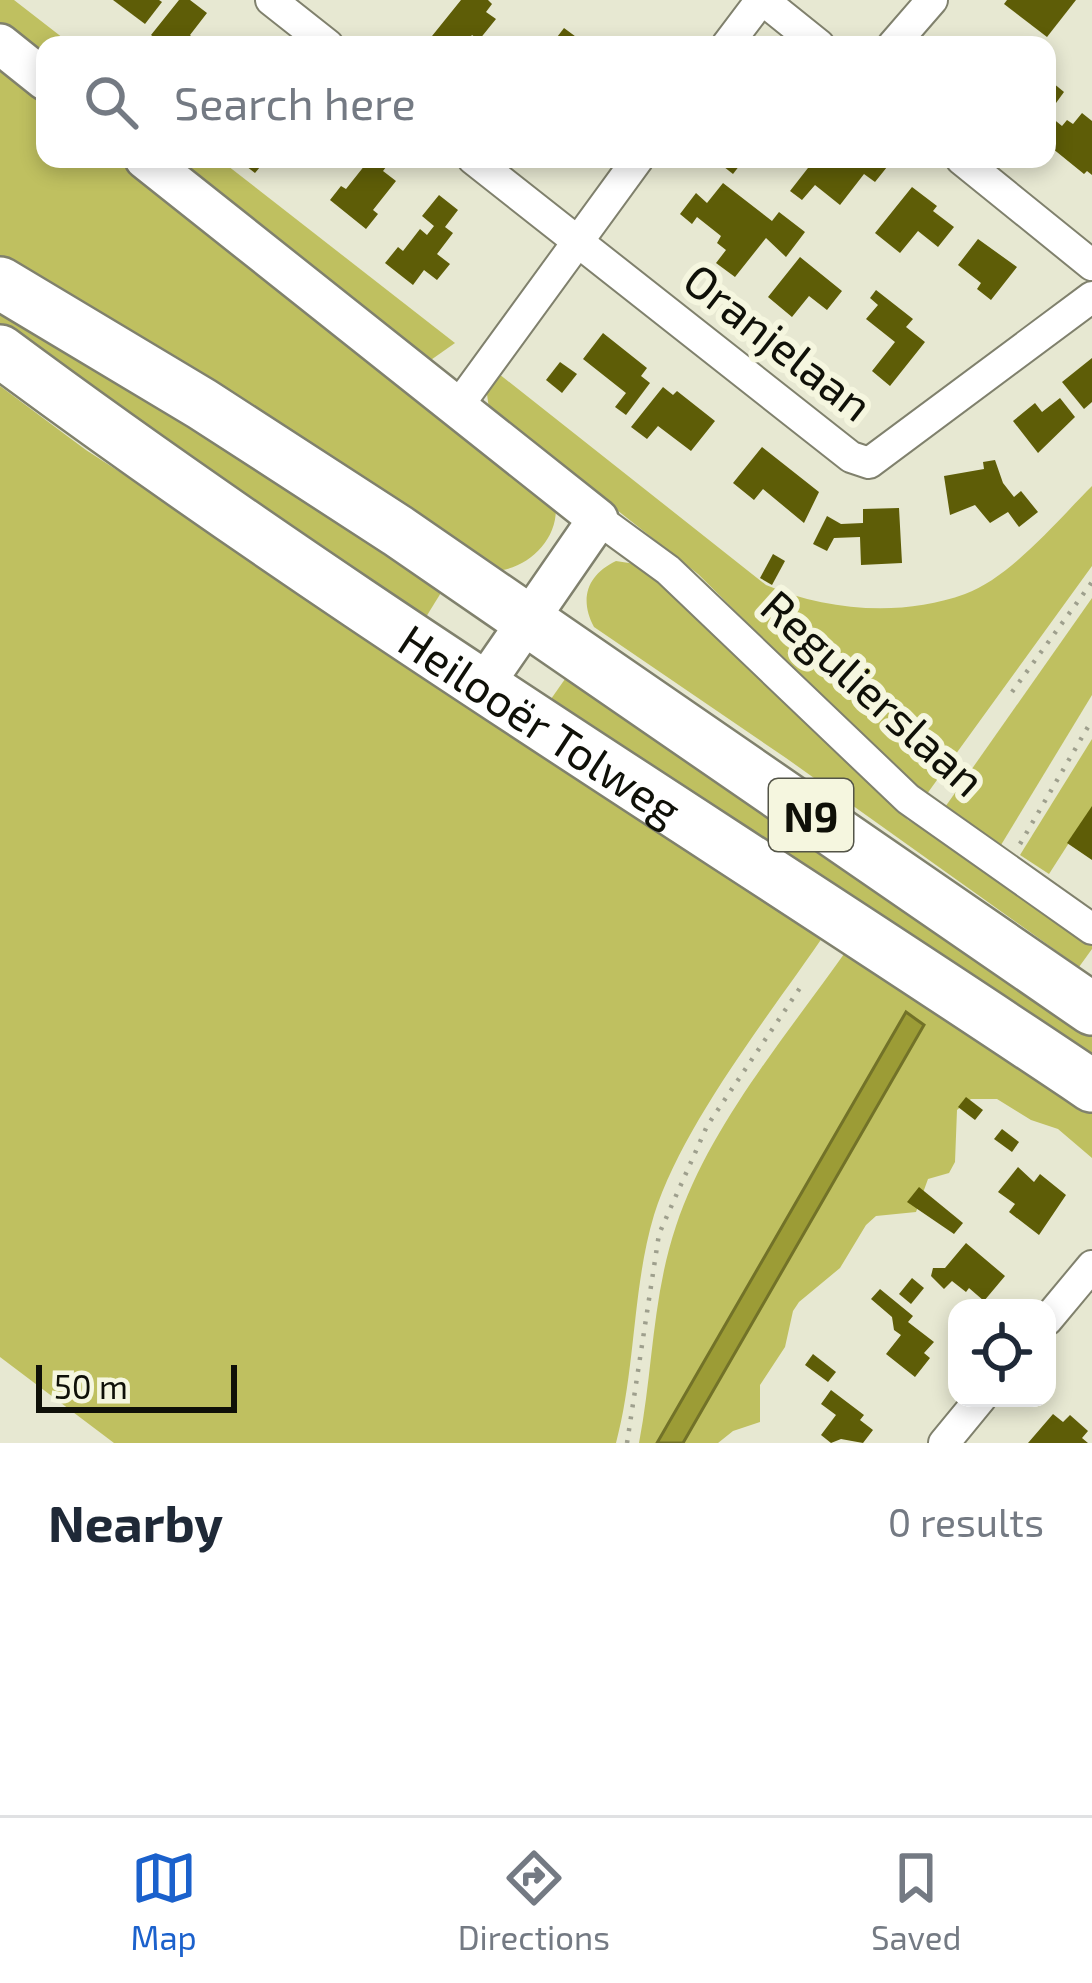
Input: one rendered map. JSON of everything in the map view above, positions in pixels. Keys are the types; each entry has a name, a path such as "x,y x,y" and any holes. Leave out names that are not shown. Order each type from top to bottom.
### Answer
{"highway":[{"name":"Heilooër Tolweg","path":"0,283 202,404 531,619 1092,1010"},
{"name":"Heilooër Tolweg","path":"0,351 169,476 482,687 1092,1086"}],"street":[{"path":"271,0 317,36"},
{"path":"734,36 762,0 808,36"},
{"path":"901,36 932,0"},
{"path":"0,44 36,73"},
{"name":"Regulierslaan","path":"157,168 668,570 908,799 1092,929"},
{"name":"Oranjelaan","path":"484,168 851,457 869,463 1092,297"},
{"path":"458,406 631,168"},
{"path":"972,168 1092,265"},
{"path":"482,687 598,519"},
{"path":"1056,1309 1092,1266"},
{"path":"944,1443 974,1407"}],"path":[{"path":"1012,692 1092,582"},
{"path":"1007,866 1092,719"},
{"path":"627,1443 658,1234 707,1126 800,988"}],"shaded area":[{"path":"0,0 14,0 60,36 36,36 36,57 0,29"},
{"path":"0,59 36,87 36,168 139,168 555,500 553,527 529,559 492,571 0,261"},
{"path":"179,168 231,168 455,343 428,362"},
{"path":"0,302 447,583 426,617 0,326"},
{"path":"494,370 766,585 789,594 839,605 890,608 965,594 1016,561 1092,486 1092,566 924,798 698,574 489,409 487,394"},
{"path":"0,386 86,450 827,931 730,1069 667,1180 647,1243 616,1443 114,1443 0,1357"},
{"path":"616,561 648,566 908,820 1014,884 1092,941 1079,967 594,627 587,607 588,589 598,573"},
{"path":"1092,598 1092,695 1001,845 943,810"},
{"path":"572,669 1092,1029 1092,1066 544,709"},
{"path":"1092,739 1092,807 1049,874 1020,855"},
{"path":"849,947 1092,1107 1092,1158 1058,1129 1031,1120 997,1099 971,1099 957,1110 955,1162 949,1173 928,1179 916,1212 876,1216 840,1268 793,1311 785,1347 760,1385 760,1422 733,1431 718,1443 683,1443 924,1026 905,1013 657,1443 639,1443 662,1280 691,1188 752,1081"},
{"path":"906,1012 924,1025 683,1443 657,1443"}],"building":[{"path":"113,0 159,0 162,2 145,24"},
{"path":"179,0 190,0 207,13 191,36 151,35"},
{"path":"461,0 492,4 486,12 496,19 482,36 432,36"},
{"path":"1007,0 1076,0 1048,36 1004,4"},
{"path":"1082,113 1092,121 1092,175 1056,151 1056,121 1062,126 1067,120 1073,124"},
{"path":"363,168 385,168 383,171 396,181 373,210 378,214 366,229 330,200 341,186 346,189"},
{"path":"808,168 886,168 875,182 864,174 840,205 815,185 802,200 790,191"},
{"path":"723,183 772,221 779,212 805,232 786,257 766,238 735,277 716,263 726,250 717,243 721,236 697,217 692,224 680,214 696,193 707,203"},
{"path":"912,187 954,227 938,247 918,231 900,253 875,233"},
{"path":"439,195 458,210 445,227 453,233 437,254 450,264 437,280 424,270 413,285 385,263 398,247 403,251 420,229 427,235 434,226 422,216"},
{"path":"978,239 1017,267 991,300 977,289 981,283 958,265"},
{"path":"800,257 842,291 827,310 809,296 792,317 768,297"},
{"path":"876,290 913,319 906,327 925,342 890,386 872,371 895,342 866,319 878,305 870,298"},
{"path":"603,333 647,368 641,376 650,383 626,415 615,407 626,393 583,359"},
{"path":"1092,358 1092,402 1084,409 1062,382"},
{"path":"560,362 577,374 562,393 546,380"},
{"path":"663,387 673,395 677,391 715,421 691,451 658,426 647,439 631,427"},
{"path":"1060,398 1075,417 1038,453 1013,421 1035,403 1042,412"},
{"path":"762,447 819,492 804,523 763,489 754,500 733,483"},
{"path":"995,460 1014,497 1021,491 1038,512 1019,527 1008,512 990,523 975,505 950,515 944,476 984,469 983,462"},
{"path":"899,508 902,563 861,565 860,537 834,538 827,551 813,544 827,516 841,524 863,523 863,509"},
{"path":"773,554 785,561 772,585 760,578"},
{"path":"1092,806 1092,860 1067,843"},
{"path":"966,1097 983,1110 975,1120 958,1107"},
{"path":"1002,1129 1019,1142 1012,1152 994,1139"},
{"path":"1018,1167 1034,1182 1040,1174 1066,1195 1039,1235 1009,1212 1015,1204 998,1192"},
{"path":"919,1187 963,1223 954,1234 907,1202"},
{"path":"966,1243 1005,1276 982,1299 952,1281 944,1289 931,1276 933,1268 945,1268"},
{"path":"912,1278 924,1288 911,1304 899,1294"},
{"path":"880,1289 913,1316 908,1322 934,1342 924,1353 930,1358 915,1377 886,1354 901,1335 894,1330 892,1317 871,1299"},
{"path":"813,1354 836,1372 828,1382 805,1365"},
{"path":"831,1390 864,1415 860,1420 873,1430 863,1443 841,1439 831,1443 821,1435 836,1415 821,1404"},
{"path":"1053,1414 1063,1422 1070,1415 1088,1431 1082,1438 1088,1443 1028,1443"}]}
